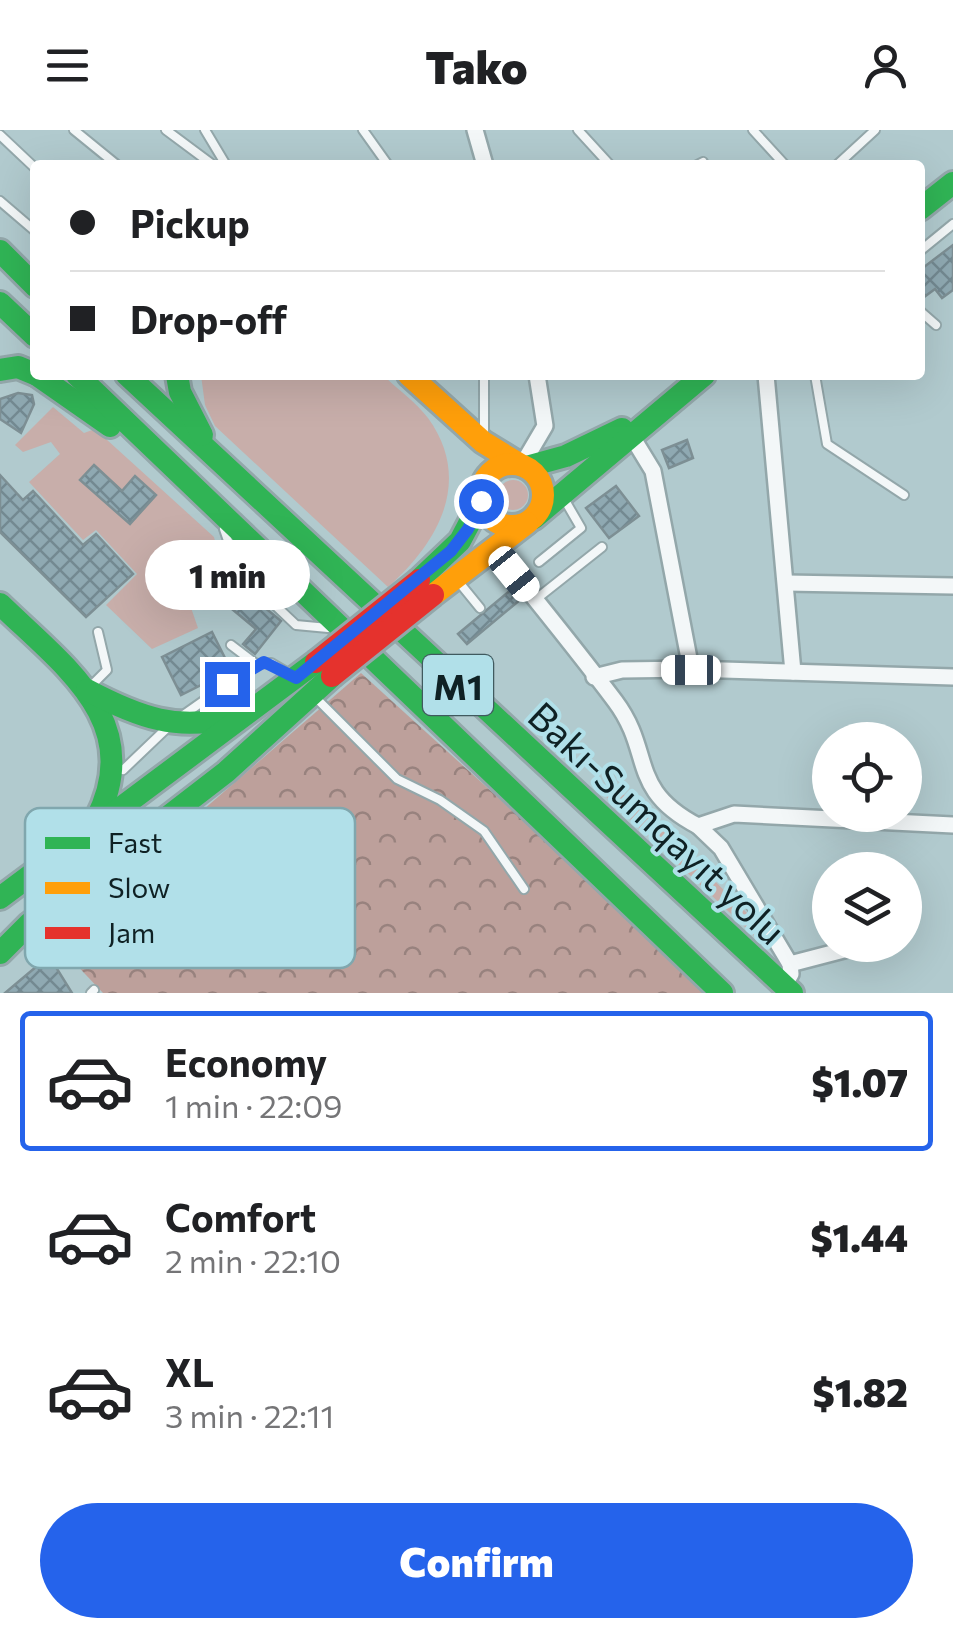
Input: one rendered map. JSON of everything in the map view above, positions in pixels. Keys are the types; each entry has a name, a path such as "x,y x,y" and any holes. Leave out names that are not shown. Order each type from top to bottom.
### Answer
{"main road":[{"path":"925,204 953,183"},
{"path":"7,258 30,278"},
{"path":"0,302 30,331"},
{"path":"0,370 18,366 30,371"},
{"path":"44,380 220,510"},
{"name":"Bakı-Sumqayıt yolu","path":"82,380 722,993"},
{"name":"Bakı-Sumqayıt yolu","path":"133,380 225,470 788,981"},
{"path":"179,380 187,408 225,470"},
{"path":"414,380 483,442 522,465 542,486 542,503 532,519 500,524 481,495 466,448 429,394"},
{"path":"426,587 456,578 697,380"},
{"path":"179,808 226,772 304,686 426,587 460,540 498,466 522,465 582,449 666,404"},
{"path":"2,609 86,689 125,710 172,724 207,725 304,686"},
{"path":"86,689 110,736 114,778 104,808"},
{"path":"122,808 270,700"},
{"path":"142,808 223,748 270,700"},
{"path":"0,898 25,879"},
{"path":"0,914 25,895"},
{"path":"0,954 25,928"}],"street":[{"path":"475,130 484,160"},
{"path":"522,465 545,426 537,380"},
{"path":"766,380 793,672"},
{"path":"631,435 653,472 691,670"},
{"path":"494,548 620,708 656,798 698,826 721,848 788,981 828,962"},
{"path":"786,583 953,586"},
{"path":"594,677 622,670 953,677"},
{"path":"698,826 734,814 953,825"}],"lane":[{"path":"74,130 111,160"},
{"path":"166,130 206,160"},
{"path":"205,130 223,160"},
{"path":"363,130 384,160"},
{"path":"578,130 605,160"},
{"path":"842,160 875,130"},
{"path":"759,132 781,160"},
{"path":"0,135 30,163"},
{"path":"0,201 30,227"},
{"path":"925,248 953,224"},
{"path":"925,315 936,324"},
{"path":"483,442 484,380"},
{"path":"816,380 827,444 904,495"},
{"path":"539,562 581,528 560,494"},
{"path":"535,600 602,547"},
{"path":"456,578 480,608"},
{"path":"86,689 107,670 98,632"},
{"path":"231,645 256,664"},
{"path":"114,778 172,724 256,664 271,663 304,686 397,778 440,800 484,832 524,889"}],"shaded area":[{"path":"202,380 388,380 423,412 441,441 449,487 435,530 388,587 215,426 205,405"},
{"path":"53,407 84,433 95,429 214,537 222,570 189,602 198,628 152,649 106,605 137,574 96,530 83,540 29,482 60,454 51,442 23,452 15,445"},
{"path":"513,480 523,485 528,495 523,505 513,510 503,505 498,495 503,485"},
{"path":"595,786 630,797 751,917 761,942"}],"green space":[{"path":"361,673 622,910 705,993 103,993 79,968 355,968 355,808 205,808"}],"building":[{"path":"953,245 953,290 942,298 935,289 925,296 925,266"},
{"path":"18,393 32,395 34,404 21,433 0,419 0,399"},
{"path":"687,440 693,458 669,468 662,450"},
{"path":"94,465 122,491 135,476 156,495 130,524 80,480"},
{"path":"0,475 23,500 33,491 83,545 96,534 133,574 86,617 0,532"},
{"path":"616,486 639,516 609,538 586,508"},
{"path":"240,587 281,621 255,654 243,644 256,629 226,604"},
{"path":"512,589 521,599 467,644 458,634"},
{"path":"212,632 231,670 181,695 162,657"},
{"path":"35,968 56,968 72,993 5,993"}],"traffic: fast":[{"path":"925,205 953,183"},
{"path":"0,251 30,281"},
{"path":"0,303 30,331"},
{"path":"0,370 18,367 30,372"},
{"path":"44,380 110,426"},
{"path":"82,380 722,993"},
{"path":"132,380 792,993"},
{"path":"178,380 202,435"},
{"path":"534,518 698,380"},
{"path":"526,467 566,456 622,429"},
{"path":"419,580 460,541 481,501"},
{"path":"0,604 72,674 105,725 111,754 109,785 100,808"},
{"path":"121,808 316,662"},
{"path":"179,808 226,772 332,676"},
{"path":"87,690 123,708 159,719 196,723 235,715"},
{"path":"0,898 25,879"},
{"path":"0,953 25,928"}],"traffic: slow":[{"path":"415,380 483,442 519,464"},
{"path":"512,464 534,473 543,495 534,517 512,526 490,517 481,495 490,473 512,464"},
{"path":"433,595 527,523"}],"traffic: jam":[{"path":"316,662 419,580"},
{"path":"332,676 433,595"}],"route":[{"path":"227,684 264,662 296,678 451,551 468,529 481,501"}]}
